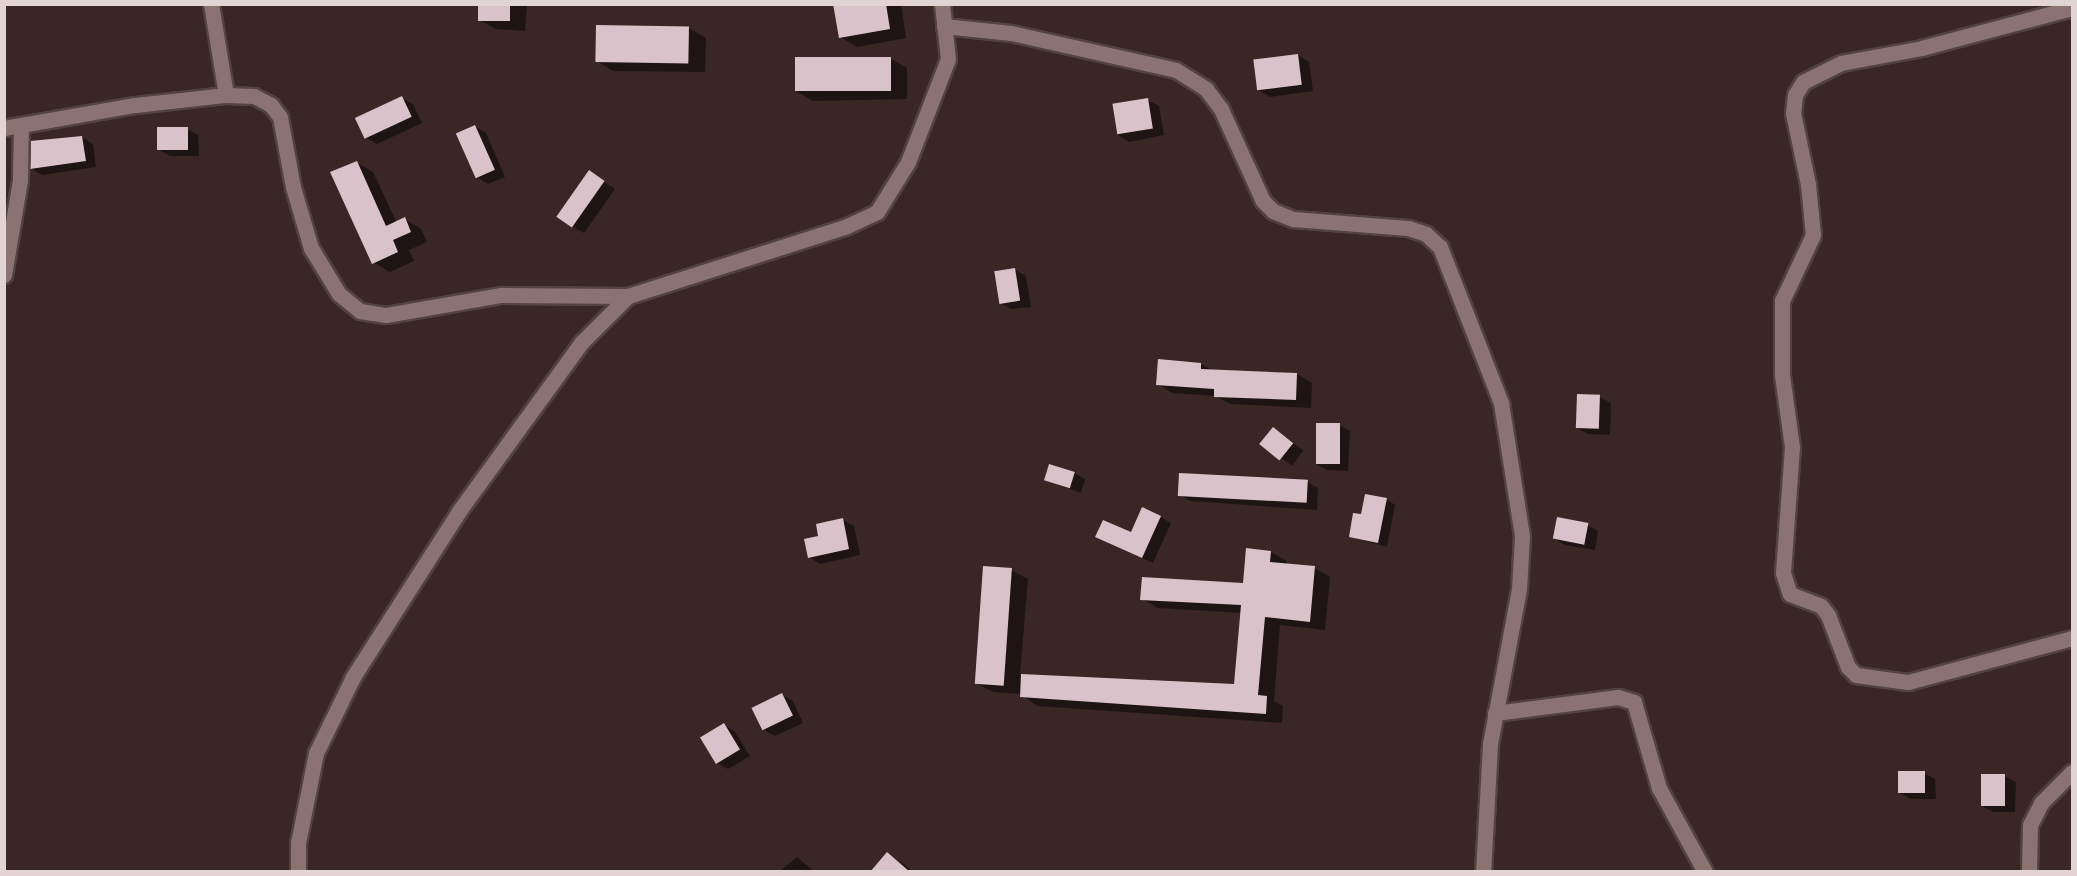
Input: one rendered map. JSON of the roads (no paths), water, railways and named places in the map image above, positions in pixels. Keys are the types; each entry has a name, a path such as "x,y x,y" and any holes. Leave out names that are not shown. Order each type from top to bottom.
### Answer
{"street":[{"path":"211,4 226,95"},
{"path":"4,128 135,105 226,95 254,96 271,105 280,117 292,187 312,248 339,294 360,311 386,315 501,295 628,296 848,226 877,212 908,162 948,59 942,4"},
{"path":"2073,8 1922,48 1841,63 1803,82 1795,95 1793,113 1808,184 1813,236 1782,301 1782,375 1792,447 1783,573 1790,594 1821,606 1828,615 1848,667 1856,675 1908,682 2073,638"},
{"path":"944,26 1011,33 1176,70 1206,89 1221,109 1263,201 1273,211 1293,219 1408,228 1426,234 1440,247 1501,403 1522,536 1520,589 1490,744 1483,872"},
{"path":"4,275 20,180 21,125"},
{"path":"298,872 298,843 316,753 353,677 459,511 582,342 628,296"},
{"path":"1495,713 1618,697 1634,702 1659,788 1705,872"},
{"path":"2029,872 2030,825 2041,803 2073,772"}]}
